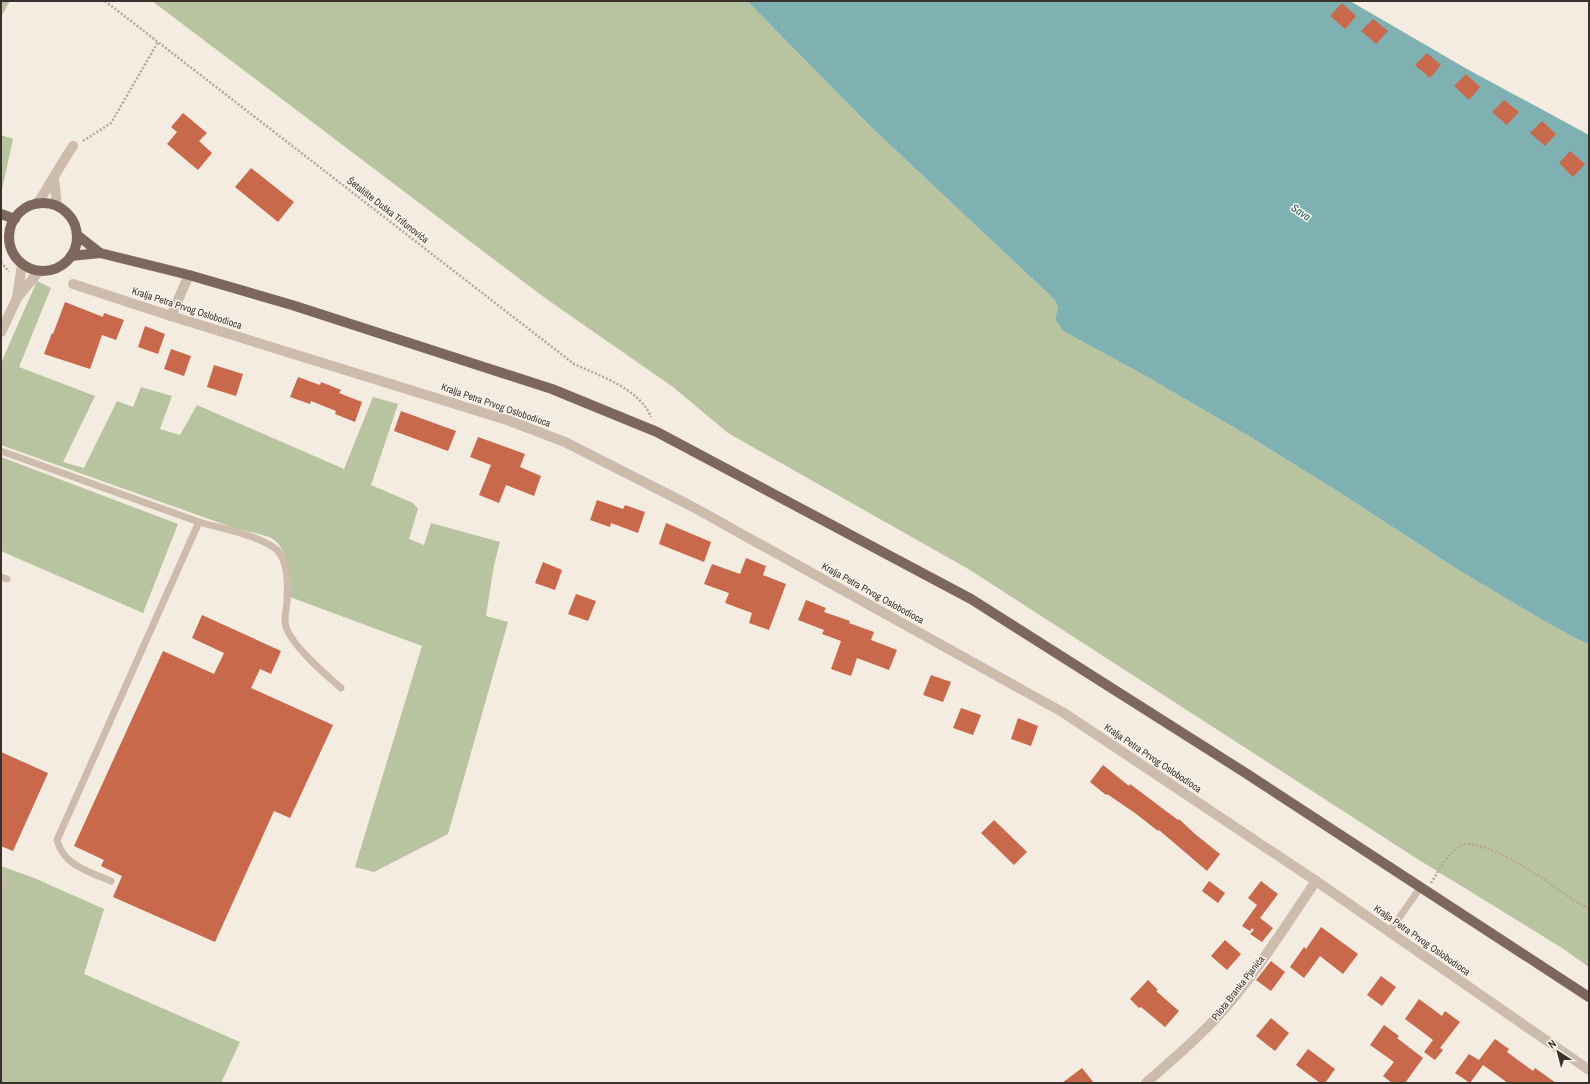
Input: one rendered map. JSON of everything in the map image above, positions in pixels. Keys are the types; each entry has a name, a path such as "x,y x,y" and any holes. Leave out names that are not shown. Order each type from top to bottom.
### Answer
{"main road":[{"path":"37,204 56,206 71,218 75,226 77,235 76,246 71,256 65,263 57,268 48,271 32,270 22,264 6,244 11,227 15,218 25,209 37,204"},
{"path":"1,214 15,218"},
{"path":"77,235 100,253"},
{"path":"71,256 100,253 189,275 292,305 552,389 657,432 971,599 1244,772 1589,997"}],"street":[{"path":"37,204 54,178 59,166 73,146"},
{"path":"54,178 56,206"},
{"path":"17,298 22,264"},
{"path":"1,332 17,298 39,271"},
{"path":"171,316 189,275"},
{"name":"Kralja Petra Prvog Oslobodioca","path":"73,284 171,316 507,420 565,442 693,507 1064,713 1316,881 1589,1070"},
{"name":"Pilota Branka Pjanića","path":"1146,1083 1184,1050 1220,1014 1250,976 1316,881"}],"lane":[{"path":"1,451 199,522 253,538 276,549 280,554 286,568 287,599 284,621 286,628 306,655 341,688"},
{"path":"111,881 69,861 59,847 57,840 199,522"},
{"path":"1389,932 1423,890"}],"path":[{"name":"Šetalište Duška Trifunovića","path":"105,1 574,364 625,387 648,409 657,432"},
{"path":"73,146 111,124 158,42"},
{"path":"1423,890 1454,851 1462,845 1475,844 1532,871 1589,908"}],"green space":[{"path":"1,1 10,1 1,17"},
{"path":"152,1 747,1 871,127 1055,300 1058,307 1055,319 1063,331 1144,375 1252,438 1342,494 1460,571 1551,625 1589,645 1589,967 1562,948 1419,860 970,570 728,433 673,387 545,298"},
{"path":"1,135 13,139 1,194"},
{"path":"37,281 51,288 19,367 95,396 63,462 84,468 117,401 133,407 141,387 172,396 160,429 180,435 197,405 344,469 373,397 398,404 371,485 413,503 418,509 409,539 424,545 431,523 500,542 494,565 486,616 508,622 448,834 374,872 355,867 422,646 290,597 287,565 283,550 273,539 256,533 237,529 1,445 1,363"},
{"path":"1,457 178,524 143,613 1,551"},
{"path":"1,866 34,878 104,909 84,974 240,1042 221,1083 1,1083"}],"water":[{"name":"Sava","path":"747,1 1350,1 1467,69 1589,135 1589,645 1551,625 1460,571 1342,494 1252,438 1144,375 1063,331 1055,319 1058,307 1055,300 871,127"}],"building":[{"path":"1342,3 1356,16 1345,29 1330,16"},
{"path":"1373,19 1388,31 1376,44 1361,31"},
{"path":"1427,53 1441,65 1430,78 1415,65"},
{"path":"1466,74 1480,87 1469,100 1454,86"},
{"path":"1504,100 1519,112 1507,125 1492,112"},
{"path":"183,113 207,133 199,141 212,153 198,170 167,144 177,132 171,127"},
{"path":"1542,121 1556,134 1545,146 1530,133"},
{"path":"1570,151 1585,164 1573,177 1559,163"},
{"path":"251,168 294,202 278,222 235,187"},
{"path":"65,302 103,317 104,313 124,320 116,340 102,335 90,369 44,354"},
{"path":"145,326 165,334 158,354 138,347"},
{"path":"171,349 191,356 184,376 164,369"},
{"path":"214,365 243,374 236,396 207,387"},
{"path":"298,377 320,385 321,382 341,390 339,393 362,402 355,422 335,414 336,411 311,401 310,404 290,397"},
{"path":"401,411 456,431 448,451 394,431"},
{"path":"478,437 525,454 520,467 541,476 534,496 506,485 499,503 479,495 491,465 470,457"},
{"path":"597,500 623,509 625,505 645,512 638,533 611,523 610,527 590,520"},
{"path":"666,523 711,542 704,562 659,544"},
{"path":"746,558 766,566 763,575 786,584 769,630 749,623 752,613 725,603 729,593 704,584 712,564 740,574"},
{"path":"543,562 562,570 555,590 535,583"},
{"path":"576,594 596,601 588,621 568,614"},
{"path":"806,600 826,608 824,612 850,621 849,623 874,632 871,640 897,650 889,670 857,658 851,676 831,669 841,641 822,634 824,630 798,620"},
{"path":"202,615 281,651 271,674 260,669 251,688 333,725 290,818 274,811 215,942 113,897 122,876 101,866 104,860 74,846 163,651 214,674 224,653 192,638"},
{"path":"931,675 951,682 943,702 923,695"},
{"path":"961,708 981,715 973,735 953,728"},
{"path":"1018,718 1038,726 1031,746 1011,739"},
{"path":"1,752 48,773 13,851 1,846"},
{"path":"1103,765 1129,786 1130,784 1178,820 1179,819 1220,854 1207,871 1159,830 1158,831 1107,794 1106,795 1090,782"},
{"path":"994,820 1027,852 1014,865 981,833"},
{"path":"1209,881 1225,893 1218,903 1202,891"},
{"path":"1261,881 1278,894 1260,918 1273,928 1262,942 1250,934 1254,930 1252,928 1250,931 1242,926 1257,905 1248,898"},
{"path":"1321,927 1358,954 1343,974 1320,956 1304,978 1290,967 1304,947 1306,949"},
{"path":"1225,940 1241,954 1227,970 1211,956"},
{"path":"1271,961 1285,972 1271,991 1256,980"},
{"path":"1381,976 1396,987 1382,1006 1367,995"},
{"path":"1148,980 1158,990 1156,991 1179,1011 1165,1027 1141,1007 1139,1008 1130,999"},
{"path":"1419,999 1442,1016 1445,1011 1460,1022 1440,1048 1443,1050 1435,1060 1424,1052 1433,1040 1405,1019"},
{"path":"1271,1018 1289,1033 1275,1051 1256,1036"},
{"path":"1384,1025 1399,1036 1397,1038 1423,1058 1405,1083 1392,1083 1383,1076 1394,1062 1370,1045"},
{"path":"1495,1039 1509,1049 1507,1052 1533,1071 1535,1068 1556,1083 1508,1083 1483,1065 1470,1083 1455,1073 1469,1054 1479,1060"},
{"path":"1308,1049 1335,1069 1325,1083 1320,1083 1296,1065"},
{"path":"1082,1068 1094,1083 1062,1083"}]}
